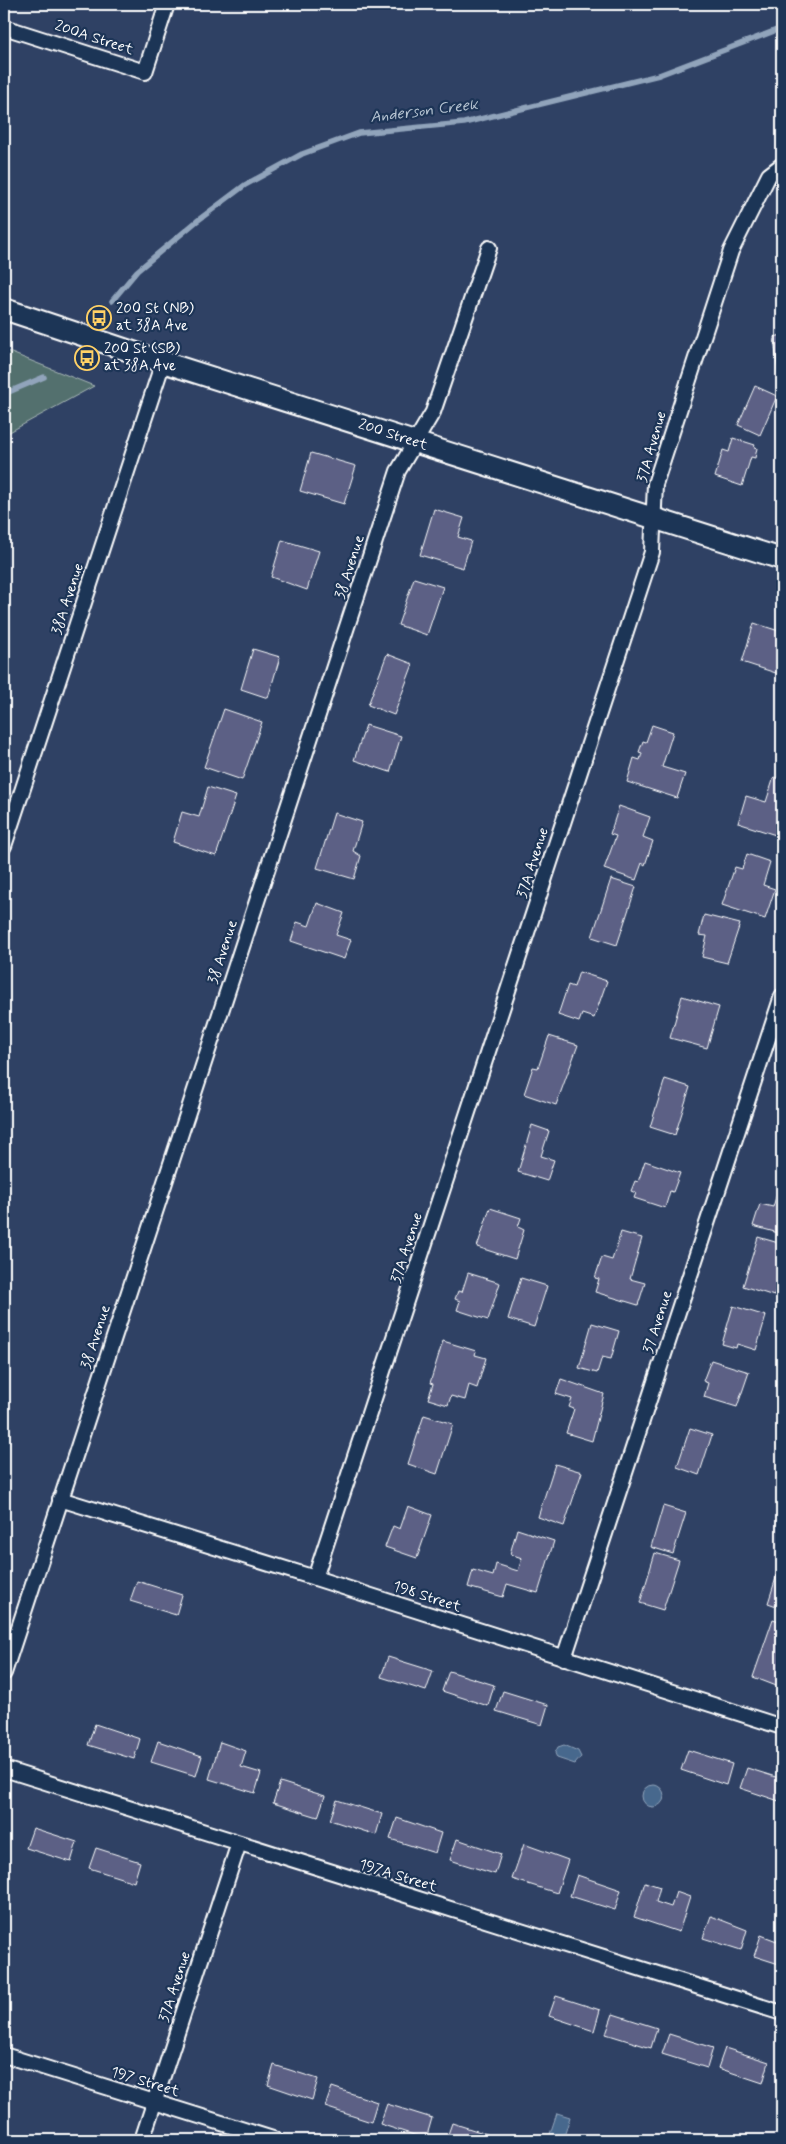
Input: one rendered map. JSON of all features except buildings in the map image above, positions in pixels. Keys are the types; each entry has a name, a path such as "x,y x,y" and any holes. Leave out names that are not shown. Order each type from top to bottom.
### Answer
{"main road":[{"name":"200 Street","path":"4,309 163,362 782,559"}],"street":[{"name":"200A Street","path":"4,27 145,72 167,4"},
{"name":"37A Avenue","path":"315,1578 652,552 656,484 731,251 768,175 782,165"},
{"name":"38 Avenue","path":"4,1673 398,471 433,412 489,248"},
{"name":"38A Avenue","path":"4,846 163,362"},
{"name":"37 Avenue","path":"564,1658 782,996"},
{"name":"198 Street","path":"60,1499 315,1578 782,1728"},
{"name":"197A Street","path":"4,1769 782,2013"},
{"name":"37A Avenue","path":"142,2140 239,1844"},
{"name":"197 Street","path":"4,2055 276,2140"}],"green space":[{"path":"4,350 94,386 4,435"}],"water":[{"path":"564,1745 578,1751 581,1757 575,1764 557,1758 555,1753 558,1747"},
{"path":"653,1785 661,1788 664,1796 661,1804 653,1807 645,1804 642,1796 645,1788"},
{"path":"557,2113 570,2117 563,2140 548,2140"}],"waterway":[{"name":"Anderson Creek","path":"112,301 137,271 197,221 245,185 302,154 359,133 464,123 659,75 782,28"},
{"name":"Anderson Creek","path":"4,394 44,377"}],"place":[{"name":"200 St (NB) at 38A Ave","path":"99,318"},
{"name":"200 St (SB) at 38A Ave","path":"87,358"}]}
